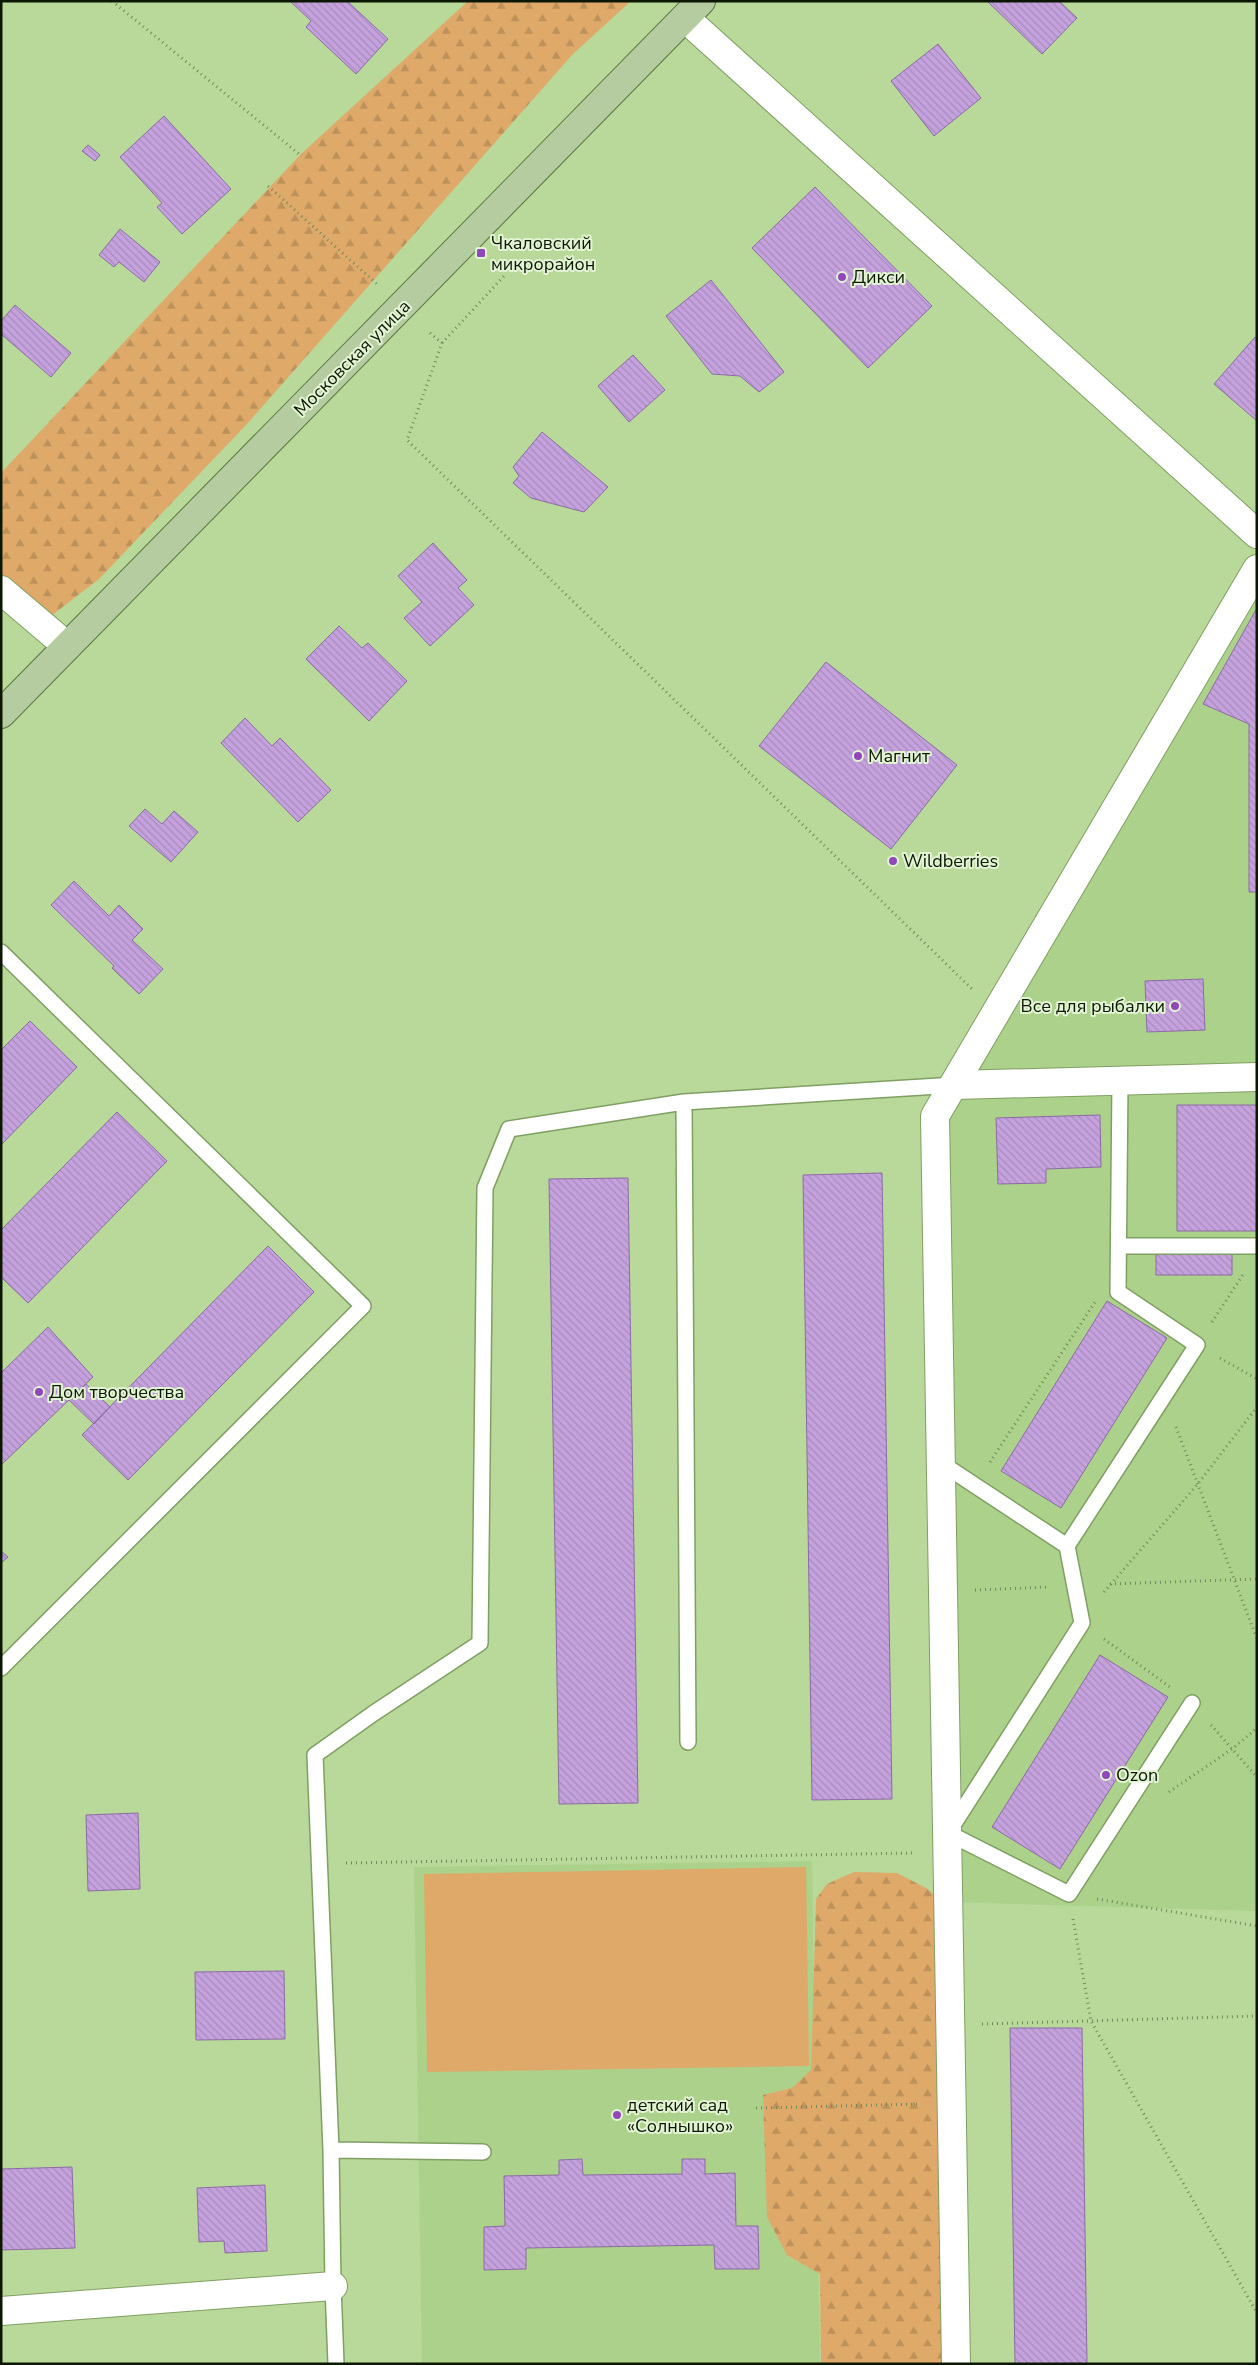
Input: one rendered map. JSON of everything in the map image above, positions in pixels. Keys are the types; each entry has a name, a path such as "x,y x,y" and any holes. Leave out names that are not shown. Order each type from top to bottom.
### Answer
{"main road":[{"name":"Московская улица","path":"1,714 403,307 693,9"}],"street":[{"path":"693,9 1257,534"},
{"path":"956,2364 935,1116 955,1085 1257,569"},
{"path":"1,590 67,646"},
{"path":"955,1085 1257,1077"},
{"path":"1,2310 332,2286"}],"lane":[{"path":"1,952 363,1306 1,1668"},
{"path":"1120,1081 1118,1292 1197,1345 1067,1546 1082,1623 948,1843 1069,1894 1192,1703"},
{"path":"336,2364 332,2286 331,2150 315,1755 374,1713 480,1643 485,1188 509,1129 684,1102 955,1085"},
{"path":"684,1102 688,1742"},
{"path":"1119,1246 1257,1246"},
{"path":"941,1463 1067,1546"},
{"path":"331,2150 483,2152"}],"path":[{"path":"112,1 299,154"},
{"path":"268,186 380,287"},
{"path":"505,275 442,343 407,440 996,1012"},
{"path":"430,333 442,343"},
{"path":"975,1486 1118,1266"},
{"path":"1246,1270 1197,1345 1257,1379"},
{"path":"1164,1396 1257,1639"},
{"path":"1257,1408 1197,1484 1109,1584 1082,1623 1192,1703 1257,1777"},
{"path":"1162,1797 1232,1749 1257,1728"},
{"path":"318,1864 948,1843"},
{"path":"1257,1926 1069,1894 1091,2021 1257,2313"},
{"path":"951,2025 1257,2016"},
{"path":"756,2108 952,2103"}],"shaded area":[{"path":"1257,573 1257,1911 950,1902 937,1116"},
{"name":"детский сад «Солнышко»","path":"812,1861 820,2364 422,2364 414,1867"}],"green space":[{"path":"468,1 631,1 572,55 247,424 99,579 51,616 1,595 1,473 301,154"},
{"path":"806,1867 809,2066 427,2072 424,1874"},
{"path":"854,1872 897,1873 926,1888 947,1905 952,2364 821,2364 820,2274 787,2255 767,2217 763,2095 792,2088 811,2070 816,1899 827,1884"}],"building":[{"path":"290,1 347,1 388,39 356,74 306,27 311,21"},
{"path":"987,1 1059,1 1077,18 1042,54"},
{"path":"938,44 981,98 934,136 891,81"},
{"path":"164,116 231,189 182,234 157,207 162,203 120,157"},
{"path":"88,145 100,155 95,161 82,151"},
{"name":"Дикси","path":"815,187 932,306 868,368 752,248"},
{"path":"120,229 160,262 144,282 119,262 114,267 99,255"},
{"path":"711,280 784,372 759,392 740,376 712,374 666,316"},
{"path":"15,305 71,353 51,377 1,334 1,321"},
{"path":"1255,337 1257,339 1257,421 1214,384"},
{"path":"633,355 665,390 629,422 598,386"},
{"path":"542,432 608,487 584,512 531,498 513,483 519,476 513,467"},
{"path":"433,543 467,580 458,588 474,605 430,646 404,618 422,602 398,576"},
{"path":"1257,608 1257,892 1249,892 1249,724 1203,704"},
{"path":"339,626 362,648 368,643 407,681 369,721 306,659"},
{"name":"Магнит","path":"826,662 957,765 891,849 759,746"},
{"path":"245,718 272,746 280,738 331,790 298,822 221,743"},
{"path":"145,809 162,824 174,811 198,832 171,862 129,826"},
{"path":"74,881 109,916 119,905 143,929 132,940 163,969 139,994 112,968 114,966 51,905"},
{"name":"Все для рыбалки","path":"1203,979 1205,1030 1147,1032 1145,981"},
{"path":"30,1021 77,1067 1,1145 1,1050"},
{"path":"1177,1105 1257,1105 1257,1231 1177,1231"},
{"path":"117,1112 167,1161 28,1303 1,1277 1,1230"},
{"path":"1100,1115 1101,1167 1046,1169 1046,1183 998,1184 996,1118"},
{"path":"882,1173 892,1799 812,1800 803,1175"},
{"path":"628,1178 638,1803 559,1804 549,1179"},
{"path":"268,1246 314,1292 128,1480 82,1435"},
{"path":"1156,1253 1232,1253 1232,1275 1156,1275"},
{"path":"1107,1301 1167,1338 1061,1508 1001,1471"},
{"name":"Дом творчества","path":"48,1327 93,1377 1,1465 1,1373"},
{"path":"86,1384 110,1407 94,1424 69,1400"},
{"path":"1,1551 8,1557 1,1563"},
{"path":"1100,1655 1168,1697 1060,1869 992,1827"},
{"path":"138,1813 140,1889 88,1891 86,1815"},
{"path":"284,1971 285,2039 196,2040 195,1972"},
{"path":"1010,2028 1082,2028 1087,2364 1015,2364"},
{"path":"582,2159 583,2175 682,2174 682,2159 705,2159 705,2174 735,2173 736,2226 758,2226 759,2269 715,2269 714,2245 526,2248 526,2269 484,2270 484,2227 505,2226 504,2176 559,2175 559,2160"},
{"path":"72,2167 75,2248 1,2250 1,2169"},
{"path":"265,2185 267,2251 225,2253 224,2241 199,2242 197,2188"}],"place":[{"name":"Чкаловский микрорайон","path":"481,253"},
{"name":"Дикси","path":"842,277"},
{"name":"Магнит","path":"858,756"},
{"name":"Wildberries","path":"893,861"},
{"name":"Все для рыбалки","path":"1175,1006"},
{"name":"Дом творчества","path":"39,1392"},
{"name":"Ozon","path":"1106,1775"},
{"name":"детский сад «Солнышко»","path":"617,2115"}]}
